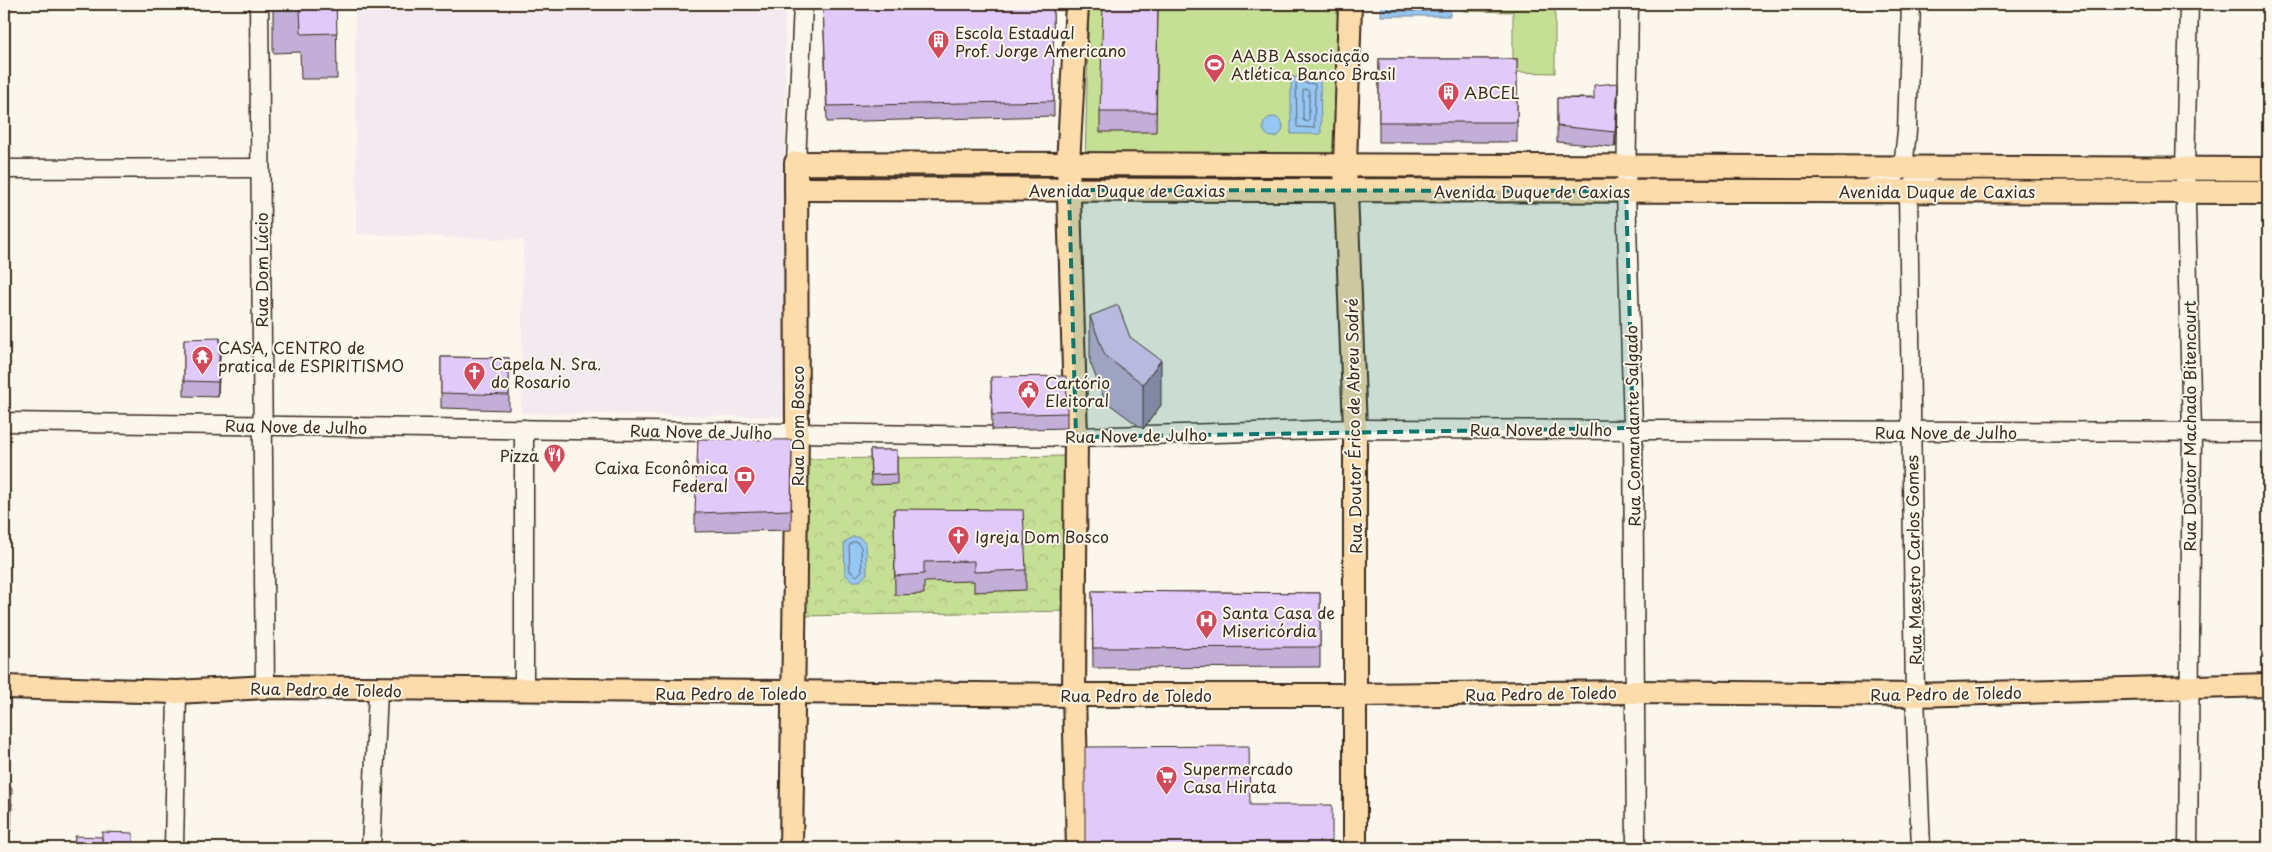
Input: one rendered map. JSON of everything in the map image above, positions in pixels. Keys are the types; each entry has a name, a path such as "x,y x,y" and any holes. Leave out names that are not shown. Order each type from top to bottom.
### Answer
{"main road":[{"path":"1078,4 1068,164 1076,437 1074,695 1078,848"},
{"name":"Rua Doutor Érico de Abreu Sodré","path":"1350,4 1345,165 1348,190 1355,430 1355,848"},
{"name":"Avenida Duque de Caxias","path":"796,163 2268,169"},
{"name":"Rua Dom Bosco","path":"791,848 798,432 796,163"},
{"name":"Avenida Duque de Caxias","path":"796,189 2268,192"},
{"name":"Rua Pedro de Toledo","path":"4,687 177,692 265,687 378,690 1074,695 1355,695 1635,692 1915,695 2268,685"}],"street":[{"name":"Rua Dom Lúcio","path":"259,4 265,687"},
{"name":"Rua Dom Bosco","path":"796,163 804,4"},
{"name":"Rua Comandante Salgado","path":"1629,4 1626,191 1633,428 1636,848"},
{"path":"1866,190 1886,181 1903,168 1907,122 1911,4"},
{"name":"Rua Doutor Machado Bitencourt","path":"2188,848 2188,686 2192,432 2185,169 2189,4"},
{"path":"4,169 260,168"},
{"path":"1908,191 1922,176 1939,168"},
{"name":"Rua Maestro Carlos Gomes","path":"1908,191 1915,695 1921,848"},
{"name":"Rua Nove de Julho","path":"4,422 1076,437 1355,430 1633,428 1912,433 2268,432"},
{"path":"524,430 524,691"},
{"path":"371,848 378,690"},
{"path":"174,848 177,692"}],"highlighted area":[{"path":"1069,190 1626,191 1633,428 1076,437"}],"shaded area":[{"path":"478,4 785,4 786,417 521,413 523,240 356,234 355,5 478,7"}],"green space":[{"name":"AABB Associação Atlética Banco Brasil","path":"1089,4 1344,4 1342,164 1085,162"},
{"path":"1464,4 1555,4 1555,73 1513,72 1513,12 1464,11"},
{"path":"1069,456 1069,611 801,616 804,459"}],"water":[{"path":"1381,4 1450,4 1450,16 1381,16"},
{"path":"1291,77 1320,78 1321,134 1291,134"},
{"path":"1273,117 1280,120 1283,127 1280,134 1273,137 1266,134 1263,127 1266,120"},
{"path":"852,537 859,537 866,543 867,574 860,581 852,581 845,574 844,543"}],"building":[{"path":"273,4 336,4 337,33 301,34 300,7 273,7"},
{"name":"Escola Estadual Prof. Jorge Americano","path":"823,4 1053,4 1054,101 827,106"},
{"path":"1103,4 1158,4 1156,112 1100,112"},
{"name":"ABCEL","path":"1379,59 1517,59 1517,122 1379,122"},
{"path":"1618,83 1615,132 1557,126 1557,98 1594,99 1594,85"},
{"path":"1118,305 1130,337 1161,360 1143,384 1105,356 1090,316"},
{"name":"CASA, CENTRO de pratica de ESPIRITISMO","path":"220,338 218,382 184,381 184,339"},
{"path":"441,357 509,358 509,395 441,393"},
{"path":"1066,376 1067,413 992,415 991,377"},
{"name":"Caixa Econômica Federal","path":"698,439 792,440 791,510 695,513"},
{"path":"870,450 897,450 897,474 871,475"},
{"name":"Igreja Dom Bosco","path":"894,509 1023,510 1026,570 974,572 974,561 924,562 924,574 895,576"},
{"name":"Santa Casa de Misericórdia","path":"1092,591 1320,593 1320,647 1093,648"},
{"name":"Supermercado Casa Hirata","path":"1249,746 1250,805 1332,805 1332,848 1085,848 1085,747"},
{"path":"4,788 12,788 11,816 4,816"},
{"path":"102,832 133,833 133,848 102,848"},
{"path":"75,836 102,837 102,848 74,848"}],"place":[{"name":"Escola Estadual Prof. Jorge Americano","path":"939,60"},
{"name":"AABB Associação Atlética Banco Brasil","path":"1215,83"},
{"name":"ABCEL","path":"1448,111"},
{"name":"CASA, CENTRO de pratica de ESPIRITISMO","path":"202,375"},
{"name":"Capela N. Sra. do Rosario","path":"475,391"},
{"name":"Cartório Eleitoral","path":"1029,410"},
{"name":"Pizza","path":"555,474"},
{"name":"Caixa Econômica Federal","path":"744,495"},
{"name":"Igreja Dom Bosco","path":"959,555"},
{"name":"Santa Casa de Misericórdia","path":"1206,640"},
{"name":"Supermercado Casa Hirata","path":"1167,796"}]}
